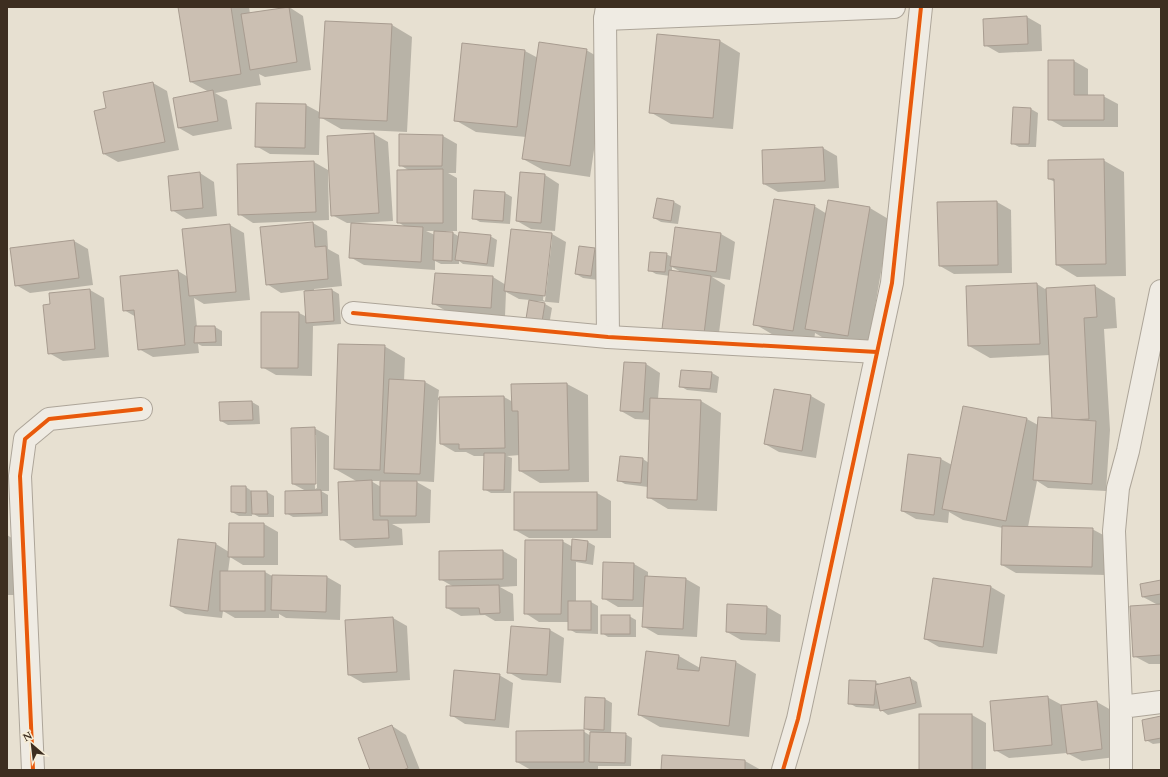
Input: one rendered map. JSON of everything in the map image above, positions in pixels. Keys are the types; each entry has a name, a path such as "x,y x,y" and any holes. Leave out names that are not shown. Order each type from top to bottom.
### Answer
{"street":[{"path":"608,336 606,13 894,7"},
{"path":"783,770 798,719 892,283 921,7"},
{"path":"1121,770 1121,707 1114,531 1118,488 1128,451 1161,291"},
{"path":"353,313 608,336 877,352"},
{"path":"33,770 20,476 25,439 49,419 141,409"},
{"path":"1121,707 1161,702"}],"building":[{"path":"178,7 231,7 241,74 190,82"},
{"path":"289,7 297,62 250,70 241,14"},
{"path":"1027,16 1028,44 984,46 983,19"},
{"path":"325,21 392,24 387,121 319,118"},
{"path":"657,34 720,40 713,118 649,113"},
{"path":"539,42 587,49 570,166 522,159"},
{"path":"462,43 525,50 517,127 454,121"},
{"path":"1048,60 1074,60 1074,95 1104,95 1104,120 1048,120"},
{"path":"153,82 165,142 103,154 94,111 106,108 103,92"},
{"path":"213,90 218,121 178,128 173,98"},
{"path":"256,103 306,104 305,148 255,147"},
{"path":"1013,107 1031,108 1029,144 1011,144"},
{"path":"374,133 379,213 331,216 327,136"},
{"path":"399,134 443,135 442,166 399,166"},
{"path":"823,147 825,181 763,184 762,150"},
{"path":"1104,159 1106,264 1056,265 1054,179 1048,179 1048,160"},
{"path":"314,161 316,212 238,215 237,164"},
{"path":"443,169 443,223 397,223 397,170"},
{"path":"200,172 203,208 171,211 168,176"},
{"path":"520,172 545,174 541,223 516,221"},
{"path":"474,190 505,192 503,221 472,219"},
{"path":"657,198 674,201 671,221 653,218"},
{"path":"774,199 815,205 793,331 753,325"},
{"path":"828,200 870,207 848,336 805,329"},
{"path":"997,201 998,265 939,266 937,202"},
{"path":"313,222 315,247 326,246 328,279 266,285 260,227"},
{"path":"351,223 423,227 421,262 349,258"},
{"path":"230,224 236,292 189,296 182,229"},
{"path":"675,227 721,233 716,272 670,266"},
{"path":"511,229 552,233 545,296 504,291"},
{"path":"434,231 453,232 452,261 433,260"},
{"path":"459,232 491,235 487,264 455,260"},
{"path":"74,240 79,278 15,286 10,248"},
{"path":"579,246 595,248 591,276 575,274"},
{"path":"650,252 667,253 665,272 648,271"},
{"path":"178,270 185,345 138,350 134,310 123,311 120,276"},
{"path":"669,270 711,276 704,334 662,329"},
{"path":"435,273 493,276 491,308 432,304"},
{"path":"1037,283 1040,344 968,346 966,286"},
{"path":"1095,285 1097,317 1084,318 1089,419 1052,421 1046,288"},
{"path":"90,289 95,349 48,354 43,305 50,304 49,293"},
{"path":"332,289 334,321 306,323 304,291"},
{"path":"529,300 545,303 541,328 525,325"},
{"path":"261,312 299,312 298,368 261,368"},
{"path":"195,326 215,326 216,342 194,343"},
{"path":"338,344 385,345 380,470 334,469"},
{"path":"624,362 646,363 643,412 620,411"},
{"path":"681,370 712,372 710,389 679,387"},
{"path":"389,379 425,381 420,474 384,473"},
{"path":"567,383 569,470 519,471 518,411 512,411 511,384"},
{"path":"774,389 811,395 802,451 764,444"},
{"path":"504,396 505,448 459,449 459,444 440,444 439,397"},
{"path":"650,398 701,400 697,500 647,498"},
{"path":"252,401 253,420 220,421 219,402"},
{"path":"963,406 1027,418 1006,521 942,509"},
{"path":"1038,417 1096,421 1092,484 1033,480"},
{"path":"315,427 316,484 292,484 291,428"},
{"path":"484,453 505,453 504,490 483,490"},
{"path":"908,454 941,458 934,515 901,511"},
{"path":"620,456 643,458 641,483 617,481"},
{"path":"372,480 373,520 388,520 389,538 340,540 338,482"},
{"path":"380,481 417,481 416,516 380,516"},
{"path":"231,486 246,486 246,513 231,512"},
{"path":"321,490 322,513 285,514 285,491"},
{"path":"251,491 267,491 268,514 252,514"},
{"path":"514,492 597,492 597,530 514,530"},
{"path":"229,523 264,523 264,557 228,557"},
{"path":"1002,526 1093,528 1092,567 1001,565"},
{"path":"178,539 216,543 208,611 170,606"},
{"path":"572,539 588,541 586,561 571,560"},
{"path":"525,540 563,540 561,614 524,614"},
{"path":"503,550 503,579 439,580 439,551"},
{"path":"603,562 634,563 633,600 602,599"},
{"path":"220,571 265,571 265,611 220,611"},
{"path":"272,575 327,576 326,612 271,610"},
{"path":"645,576 686,578 683,629 642,627"},
{"path":"933,578 991,586 983,647 924,639"},
{"path":"1161,580 1161,594 1142,597 1140,584"},
{"path":"499,585 500,613 480,614 479,608 446,608 446,586"},
{"path":"568,601 591,601 591,630 568,630"},
{"path":"727,604 767,606 766,634 726,632"},
{"path":"1161,604 1161,655 1133,657 1130,606"},
{"path":"601,615 630,615 630,634 601,634"},
{"path":"393,617 397,672 348,675 345,620"},
{"path":"511,626 550,629 547,675 507,673"},
{"path":"646,651 679,655 677,669 699,671 701,657 736,661 729,726 638,715"},
{"path":"454,670 500,674 495,720 450,716"},
{"path":"910,677 916,703 880,711 875,685"},
{"path":"849,680 876,681 874,705 848,704"},
{"path":"1048,696 1052,745 994,751 990,701"},
{"path":"585,697 605,698 604,730 584,729"},
{"path":"1097,701 1102,749 1067,754 1061,705"},
{"path":"919,714 972,714 972,770 919,770"},
{"path":"1161,716 1161,738 1145,741 1142,720"},
{"path":"392,725 408,768 403,770 370,770 358,738"},
{"path":"584,730 584,762 516,762 516,731"},
{"path":"590,732 626,733 625,763 589,762"},
{"path":"662,755 745,760 745,770 661,770"}],"cycle path":[{"path":"783,770 798,719 892,283 921,7"},
{"path":"353,313 608,337 877,352"},
{"path":"33,770 20,476 25,439 49,419 141,409"}]}
